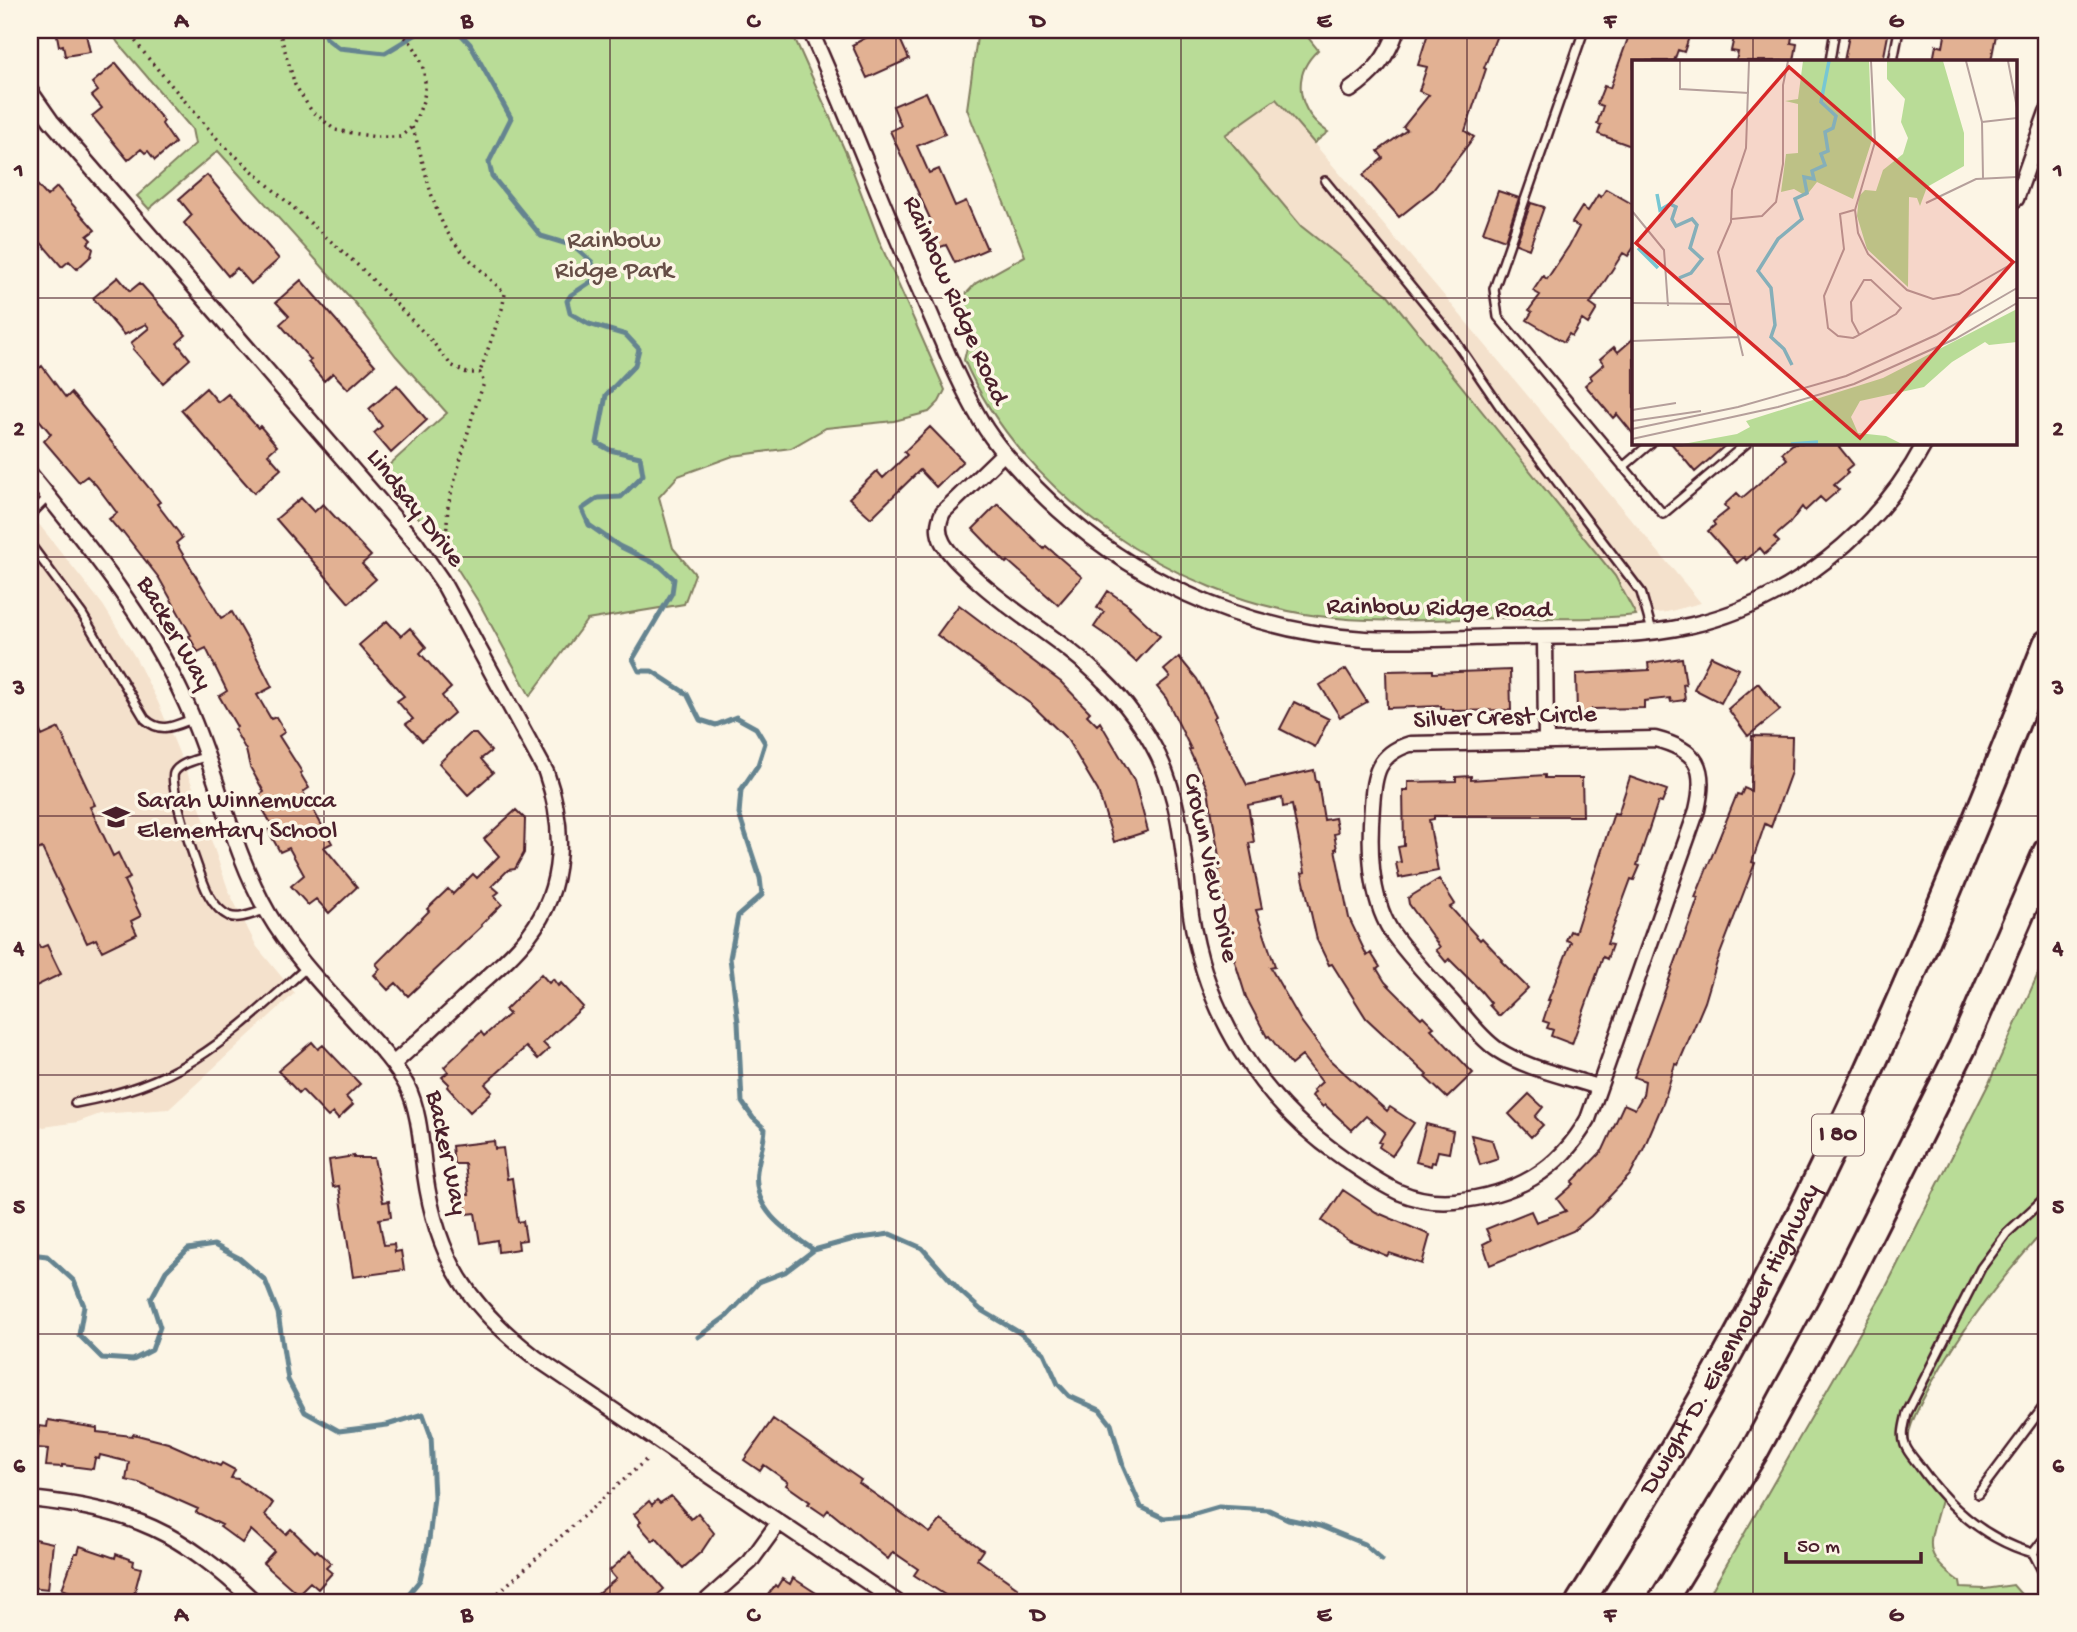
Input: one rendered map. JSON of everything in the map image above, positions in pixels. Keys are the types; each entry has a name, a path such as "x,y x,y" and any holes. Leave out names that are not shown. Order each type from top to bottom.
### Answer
{"highway":[{"name":"Dwight D. Eisenhower Highway","path":"1580,1602 1675,1448 1719,1370 1835,1140 1952,879 2047,644"},
{"path":"1662,1602 1754,1452 1836,1300 1962,1048 2047,852"}],"street":[{"name":"Rainbow Ridge Road","path":"810,30 963,388 983,424 1004,453 1066,517 1094,540 1159,581 1233,613 1275,625 1366,639 1545,637 1653,631 1690,625 1723,616 1793,583 1827,560 1881,509 1903,479 1921,444"},
{"path":"1350,90 1373,73 1397,30"},
{"name":"Lindsay Drive","path":"30,91 51,121 415,542 442,581 546,772 555,797 560,856 554,886 544,910 531,933 513,954 393,1064"},
{"path":"2018,194 2047,112"},
{"name":"Crown View Drive","path":"1004,453 943,512 938,524 942,541 956,560 991,593 1103,680 1125,704 1159,756 1177,811 1196,942 1218,1009 1236,1045 1271,1095 1331,1150 1403,1196 1423,1201 1447,1202 1494,1195 1535,1178 1566,1151 1578,1136 1588,1119 1697,810 1702,780 1694,758"},
{"name":"Backer Way","path":"30,474 90,547 161,654 192,719 245,863 266,909 306,968 393,1064 407,1086 415,1107 429,1203 436,1231 455,1272 484,1311 508,1336 536,1357 897,1602"},
{"path":"1545,637 1546,741"},
{"name":"Silver Crest Circle","path":"1598,1087 1514,1059 1496,1049 1406,952 1389,928 1378,898 1372,869 1370,834 1373,783 1378,768 1387,755 1410,744 1655,739 1683,749 1694,758"},
{"path":"30,1499 78,1504 147,1524 208,1560 255,1602"},
{"path":"705,1602 750,1562 779,1522"}],"lane":[{"path":"1584,30 1494,289 1498,317 1663,514 1746,444"},
{"path":"1830,60 1835,30"},
{"path":"1894,60 1899,30"},
{"path":"1325,181 1451,335 1501,408 1641,592 1653,631"},
{"path":"1623,467 1650,444"},
{"path":"30,514 49,497"},
{"path":"30,544 82,614 145,719 159,729 169,729 192,719"},
{"path":"207,756 178,768 173,779 176,798 203,883 217,907 230,916 238,918 266,909"},
{"path":"75,1103 136,1088 172,1074 195,1061 239,1028 306,968"},
{"path":"2047,1196 2007,1233 1981,1268 1907,1413 1903,1436 1906,1448 1938,1493 1953,1507 2010,1546 2033,1553 2047,1580"},
{"path":"1978,1494 2047,1402"},
{"path":"2033,1553 2047,1535"}],"path":[{"path":"127,30 220,142 363,270 423,331 451,365 467,373 480,373"},
{"path":"279,30 295,85 311,110 335,130 376,137 401,137 412,127 424,100 425,85 423,63 411,44 400,32 393,30"},
{"path":"412,127 421,150 425,176 447,232 505,294 480,373 484,383 472,414 448,505 445,560"},
{"path":"488,1602 649,1457"}],"shaded area":[{"path":"1276,99 1701,603 1667,612 1636,615 1615,576 1388,295 1301,226 1225,134"},
{"name":"Sarah Winnemucca Elementary School","path":"30,513 103,605 135,657 158,702 193,787 229,892 257,947 295,993 169,1109 100,1114 78,1122 30,1129"}],"green space":[{"name":"Rainbow Ridge Park","path":"110,30 791,30 846,153 880,243 945,390 939,402 929,412 894,421 826,428 791,448 733,456 678,476 659,497 673,548 695,574 684,604 587,620 530,696 478,601 439,540 379,474 447,413 396,356 354,302 218,151 149,209 137,196 195,144 192,129 118,43"},
{"path":"978,30 1302,30 1318,50 1304,71 1301,93 1310,114 1328,132 1314,143 1276,99 1225,135 1301,226 1388,295 1615,576 1636,615 1363,620 1318,616 1264,605 1210,587 1158,562 1109,532 1064,495 1024,454 990,409 964,360 971,332 963,297 976,283 1025,256 967,109"},
{"path":"2047,954 2047,1227 1999,1284 1956,1343 1921,1403 1909,1435 1914,1462 1941,1500 1931,1537 1933,1555 1938,1563 1960,1582 1961,1588 1985,1589 2013,1585 2028,1602 1705,1602 1884,1291 1989,1083"}],"building":[{"path":"56,30 85,30 90,52 65,56 63,45 59,46"},
{"path":"868,30 896,30 909,59 867,78 852,45 871,35"},
{"path":"1429,30 1499,30 1465,131 1474,137 1433,190 1399,217 1363,175 1383,158 1378,151 1407,130 1403,127 1429,95 1419,91 1427,67 1418,65"},
{"path":"1631,30 1677,30 1690,34 1684,52 1678,50 1674,60 1632,60 1632,146 1598,134 1601,125 1597,124 1603,106 1597,104 1604,86 1610,88"},
{"path":"1744,30 1793,30 1791,43 1797,44 1794,60 1736,60 1738,52 1731,51 1735,33 1744,34"},
{"path":"1850,30 1889,30 1883,60 1844,60"},
{"path":"1946,30 1994,30 1993,35 1996,35 1991,60 1933,60 1936,45 1943,47"},
{"path":"116,63 164,121 162,124 175,143 155,160 148,151 145,153 141,149 128,160 92,116 102,108 92,96 98,91 92,83"},
{"path":"926,92 945,134 917,146 929,173 939,169 955,206 966,201 987,249 955,263 946,245 935,249 925,226 932,223 890,131 901,126 893,106"},
{"path":"207,175 279,259 251,284 237,268 228,276 184,223 192,215 179,199"},
{"path":"30,177 47,196 57,187 95,230 87,236 93,249 91,256 77,269 69,261 62,267 30,230"},
{"path":"1606,189 1632,204 1632,250 1628,256 1623,253 1590,304 1597,309 1588,324 1582,320 1572,336 1569,334 1564,342 1527,320 1532,312 1529,310 1540,295 1533,291 1543,276 1547,279 1569,246 1579,227 1572,223 1582,207 1588,211 1598,195 1601,197"},
{"path":"1498,191 1519,198 1505,240 1483,232"},
{"path":"1531,203 1544,207 1529,249 1516,244"},
{"path":"118,277 130,291 140,283 186,335 177,343 190,359 163,383 133,349 131,343 149,328 146,324 124,335 93,298"},
{"path":"301,280 375,365 348,389 333,373 324,381 308,362 311,360 280,324 289,316 276,302"},
{"path":"1632,340 1632,433 1617,414 1613,418 1585,385 1592,379 1590,376 1604,364 1600,359 1614,347 1618,352"},
{"path":"42,366 66,398 71,393 78,401 160,502 157,504 182,538 176,543 221,618 232,612 250,644 272,687 257,695 271,719 276,717 285,732 279,736 302,772 300,773 309,788 303,792 332,843 324,847 357,887 329,913 316,899 308,905 291,886 304,875 289,848 280,852 268,830 273,827 256,797 264,792 234,729 237,727 219,696 227,691 206,648 198,652 159,578 123,532 109,519 117,513 96,485 87,476 79,482 44,441 51,434 30,409 30,375"},
{"path":"397,385 427,420 391,453 374,433 382,426 369,409"},
{"path":"206,388 218,402 228,394 277,446 268,454 281,469 254,493 181,410"},
{"path":"930,427 963,461 936,487 920,470 871,518 849,498 877,471 883,478 907,455 904,452"},
{"path":"1672,444 1727,444 1695,472"},
{"path":"1793,444 1837,444 1853,464 1846,470 1848,473 1834,485 1839,490 1825,502 1820,497 1805,511 1802,507 1774,537 1779,542 1765,554 1760,548 1746,560 1744,557 1737,563 1708,531 1715,525 1713,522 1728,510 1724,505 1737,493 1742,498 1787,459 1782,453"},
{"path":"301,498 314,512 323,504 371,556 362,564 376,579 349,603 276,519"},
{"path":"998,504 1044,549 1046,546 1082,577 1058,605 1008,561 1006,563 973,529"},
{"path":"1108,591 1130,606 1160,636 1136,662 1094,627 1104,612 1097,608"},
{"path":"959,605 1061,682 1090,712 1087,715 1097,725 1100,722 1134,780 1148,831 1114,842 1098,791 1067,739 1032,705 937,635"},
{"path":"387,621 401,636 410,628 426,647 420,653 451,688 442,696 454,713 422,741 406,724 413,719 397,701 404,696 359,645"},
{"path":"1711,656 1739,669 1721,703 1694,689"},
{"path":"1179,657 1197,679 1216,716 1213,718 1247,785 1314,770 1324,820 1335,818 1338,833 1334,834 1335,849 1349,918 1367,956 1371,953 1385,982 1421,1018 1423,1016 1434,1027 1431,1029 1473,1073 1447,1098 1425,1077 1427,1075 1366,1018 1332,964 1329,965 1317,940 1302,873 1305,872 1292,805 1283,807 1282,798 1248,805 1254,842 1249,843 1262,909 1256,910 1275,966 1270,967 1301,1021 1331,1061 1387,1111 1390,1107 1414,1123 1392,1156 1379,1147 1385,1132 1366,1116 1352,1130 1312,1096 1315,1092 1313,1090 1322,1082 1302,1056 1291,1065 1269,1036 1267,1037 1246,997 1226,933 1228,932 1218,870 1221,869 1208,790 1166,698 1157,687 1170,677 1164,670"},
{"path":"1682,658 1685,700 1671,702 1670,698 1644,701 1644,708 1592,709 1592,712 1577,713 1576,674 1649,670 1648,663"},
{"path":"1346,669 1367,702 1340,717 1320,685"},
{"path":"1433,670 1433,673 1510,670 1511,710 1453,711 1441,709 1441,706 1387,708 1386,671"},
{"path":"1758,683 1780,710 1748,736 1728,709"},
{"path":"1294,702 1329,719 1315,747 1280,729"},
{"path":"30,710 42,736 59,728 95,805 90,807 113,856 118,853 130,878 124,881 141,916 131,921 137,934 102,951 96,939 87,943 42,848 30,853"},
{"path":"470,734 476,734 491,751 481,759 493,773 468,795 439,763"},
{"path":"1752,736 1792,737 1791,772 1771,827 1765,824 1752,862 1755,863 1717,962 1705,1002 1678,1065 1675,1064 1664,1101 1643,1150 1630,1175 1573,1231 1490,1265 1483,1244 1491,1240 1486,1229 1531,1211 1536,1222 1566,1211 1557,1199 1574,1184 1572,1182 1603,1150 1624,1104 1635,1109 1643,1095 1645,1081 1634,1077 1698,899 1695,898 1737,794 1741,795 1744,788 1751,791"},
{"path":"1545,775 1545,778 1582,778 1583,816 1434,816 1434,819 1429,820 1438,871 1399,878 1396,863 1401,862 1398,847 1404,846 1403,790 1408,790 1408,782 1456,781 1456,777 1471,776 1471,780"},
{"path":"1630,777 1667,790 1662,803 1658,802 1637,865 1640,866 1634,880 1631,879 1607,944 1612,945 1607,959 1603,957 1572,1044 1551,1036 1553,1030 1547,1028 1549,1023 1543,1021 1548,1000 1571,942 1566,940 1570,931 1575,933 1614,813 1618,814"},
{"path":"516,810 525,819 524,853 515,869 508,870 492,886 499,892 494,896 502,904 408,996 396,983 388,990 374,975 380,969 376,964 448,889 453,894 473,874 477,878 499,856 484,839"},
{"path":"1439,879 1455,904 1450,907 1528,988 1499,1016 1481,991 1449,959 1446,962 1436,950 1440,947 1409,904 1408,898"},
{"path":"30,926 40,948 47,945 61,974 30,989"},
{"path":"541,974 549,983 553,979 558,986 561,983 583,1007 543,1043 549,1049 538,1059 526,1047 485,1084 492,1092 470,1112 447,1087 449,1084 442,1077 448,1072 444,1067 481,1032 484,1036 509,1014 505,1010"},
{"path":"312,1042 318,1049 323,1045 360,1084 346,1097 353,1105 338,1119 333,1113 328,1117 302,1090 299,1093 278,1071"},
{"path":"1529,1094 1543,1107 1535,1117 1543,1125 1531,1137 1509,1114"},
{"path":"1426,1124 1453,1131 1449,1153 1438,1151 1435,1163 1432,1162 1431,1166 1416,1162"},
{"path":"1471,1135 1492,1140 1498,1159 1480,1165"},
{"path":"494,1141 495,1149 503,1148 507,1179 512,1178 518,1222 523,1221 526,1240 518,1241 519,1249 498,1252 497,1240 480,1243 475,1213 467,1214 464,1195 469,1195 465,1164 454,1164 452,1146"},
{"path":"354,1156 374,1158 383,1202 389,1201 391,1217 379,1219 384,1245 394,1244 395,1252 401,1251 404,1270 353,1277 339,1186 333,1187 329,1160"},
{"path":"1343,1190 1376,1212 1430,1235 1422,1264 1389,1253 1387,1256 1347,1239 1322,1221"},
{"path":"773,1419 861,1480 859,1483 930,1533 941,1520 983,1550 977,1559 1033,1602 956,1602 914,1575 918,1569 893,1552 888,1559 828,1510 824,1515 808,1504 810,1502 786,1485 788,1482 764,1465 760,1471 744,1460"},
{"path":"48,1420 97,1428 97,1432 133,1434 168,1443 235,1470 231,1478 238,1479 273,1503 265,1515 286,1534 291,1529 315,1552 317,1550 331,1563 326,1568 332,1573 318,1589 310,1582 298,1594 263,1563 274,1551 251,1530 242,1543 220,1527 222,1525 196,1512 198,1509 126,1480 129,1462 100,1455 99,1459 95,1458 93,1469 46,1466 48,1449 37,1448 39,1426 47,1427"},
{"path":"671,1496 691,1519 698,1513 714,1533 702,1551 683,1568 656,1538 653,1541 638,1524 641,1522 634,1514 649,1501 652,1505 657,1500 660,1503"},
{"path":"30,1538 53,1543 48,1589 30,1587"},
{"path":"80,1546 115,1558 116,1554 134,1561 133,1566 141,1568 132,1602 97,1602 62,1589"},
{"path":"631,1551 664,1589 650,1602 640,1602 634,1595 630,1595 621,1602 588,1602 616,1579 609,1571"},
{"path":"793,1578 830,1602 763,1602 782,1579 790,1584"}],"waterway":[{"path":"323,30 326,38 339,48 385,53 423,30"},
{"path":"457,30 470,44 511,118 489,162 492,176 541,236 574,246 592,262 595,279 571,295 567,301 570,313 589,324 626,335 639,349 635,365 606,395 597,443 610,450 640,457 643,475 621,497 598,498 582,509 589,525 619,546 660,566 674,579 672,593 633,659 639,671 652,671 687,694 700,720 716,725 736,717 756,728 765,743 758,765 741,790 739,814 760,878 762,895 738,916 730,958 738,1022 742,1102 765,1129 757,1171 757,1185 765,1208 782,1227 814,1250 854,1239 890,1234 922,1248 960,1291 981,1310 1020,1333 1044,1353 1058,1384 1069,1396 1100,1410 1111,1424 1123,1466 1141,1507 1164,1518 1188,1516 1219,1507 1269,1510 1288,1519 1320,1526 1364,1544 1382,1560"},
{"path":"30,1254 47,1256 74,1281 84,1306 79,1335 102,1358 133,1360 152,1350 160,1327 151,1299 166,1271 188,1249 214,1245 239,1258 265,1280 278,1313 288,1380 305,1412 339,1431 387,1425 423,1414 431,1436 434,1497 429,1540 420,1580 402,1602"},
{"path":"698,1337 727,1316 759,1282 785,1272 814,1250"}],"place":[{"name":"Sarah Winnemucca Elementary School","path":"116,817"}]}
